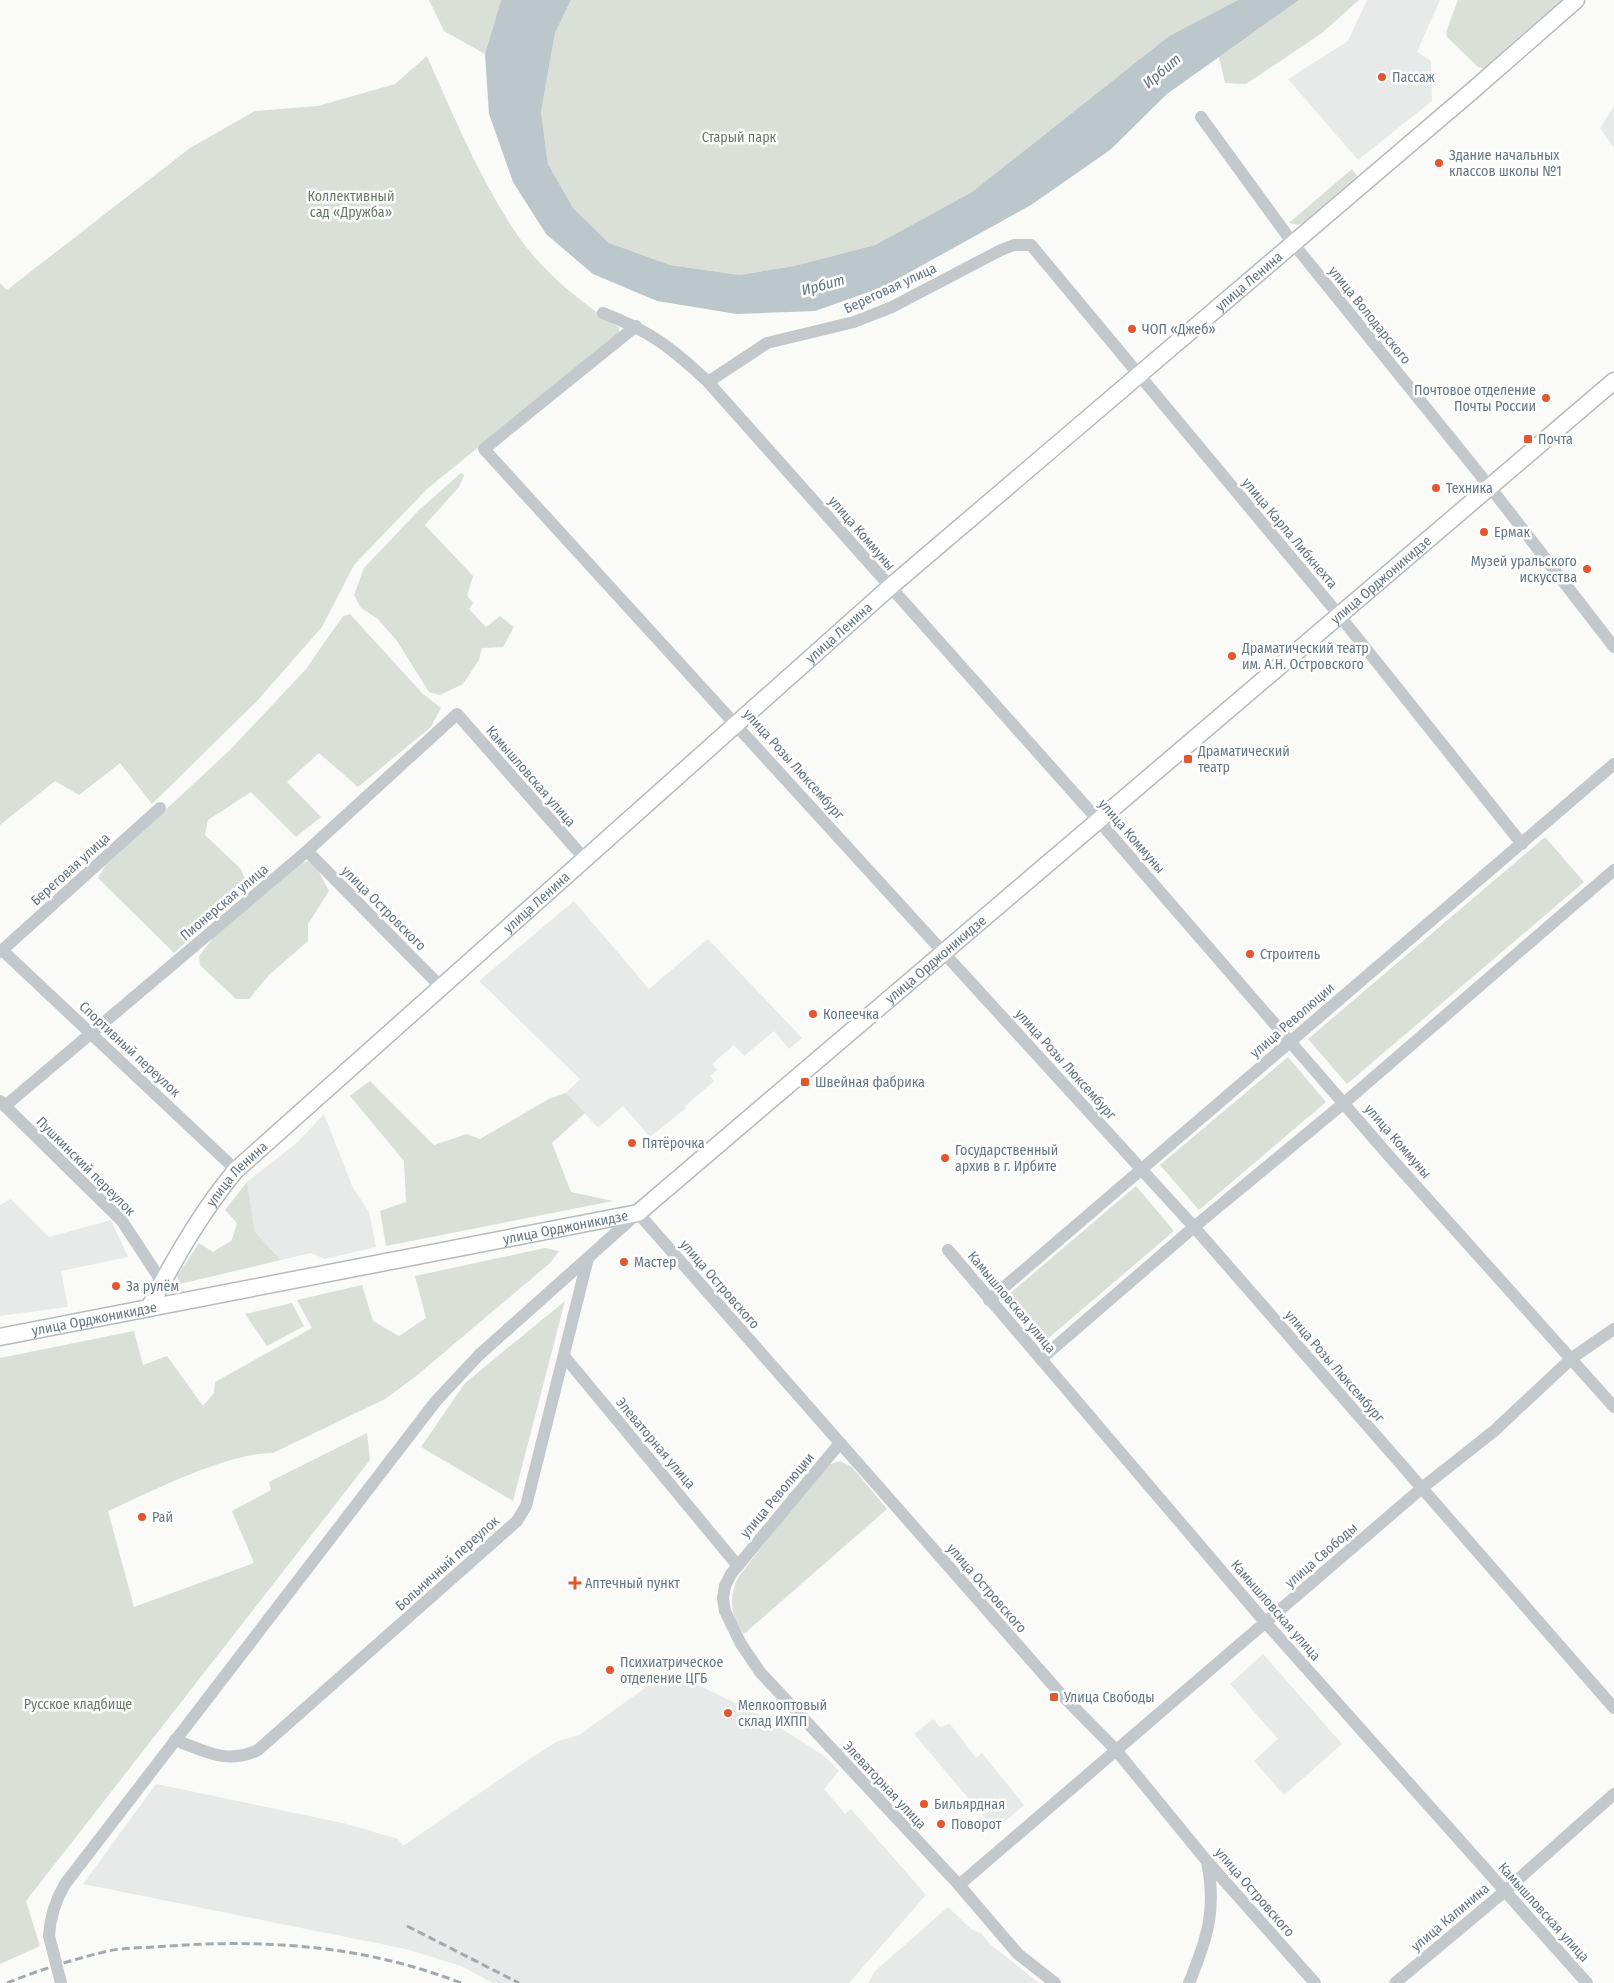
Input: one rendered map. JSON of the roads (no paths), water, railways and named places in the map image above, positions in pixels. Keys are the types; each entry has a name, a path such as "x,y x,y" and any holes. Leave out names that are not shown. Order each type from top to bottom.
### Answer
{"main road":[{"name":"улица Ленина","path":"149,1308 184,1242 218,1191 236,1170 890,587 1292,242 1472,91 1576,0"},
{"name":"улица Орджоникидзе","path":"0,1337 638,1213 1614,381"}],"street":[{"name":"улица Володарского","path":"1201,116 1292,242 1490,487 1614,647"},
{"name":"Береговая улица","path":"708,382 767,343 854,322 892,306 1001,250 1014,245 1031,245"},
{"name":"улица Карла Либкнехта","path":"1031,245 1339,615 1522,844"},
{"name":"улица Коммуны","path":"603,313 636,326 672,348 708,382 1098,820 1344,1103 1614,1407"},
{"name":"улица Розы Люксембург","path":"636,326 484,449 737,723 1194,1227 1614,1708"},
{"name":"Пионерская улица","path":"3,1104 92,1034 307,851 457,714"},
{"name":"Камышловская улица","path":"457,714 584,858"},
{"name":"улица Революции","path":"990,1300 1614,764"},
{"name":"Береговая улица","path":"1,951 160,808"},
{"name":"улица Островского","path":"307,851 441,987"},
{"path":"1041,1359 1194,1227 1344,1103 1614,870"},
{"name":"Спортивный переулок","path":"1,951 236,1170"},
{"name":"Пушкинский переулок","path":"3,1104 122,1220 162,1282"},
{"name":"улица Островского","path":"638,1213 1059,1692 1115,1750 1206,1860 1315,1983"},
{"path":"61,1983 49,1936 50,1917 55,1901 65,1884 451,1382 638,1213"},
{"name":"Камышловская улица","path":"948,1250 1265,1622 1587,1983"},
{"name":"Больничный переулок","path":"175,1740 223,1758 241,1757 258,1750 517,1521 526,1506 588,1258"},
{"name":"улица Свободы","path":"959,1885 1422,1488 1494,1431 1572,1358 1614,1328"},
{"name":"Элеваторная улица","path":"564,1356 738,1566 725,1586 723,1598 725,1610 741,1644 760,1672 959,1885 1018,1954 1055,1983"},
{"name":"улица Революции","path":"738,1566 840,1443"},
{"name":"улица Калинина","path":"1395,1983 1506,1891 1614,1794"},
{"path":"1189,1983 1206,1940 1211,1920 1212,1900 1206,1860"}],"water":[{"name":"Ирбит","path":"501,0 571,0 555,33 541,112 548,164 573,208 609,243 670,265 740,275 794,266 875,245 972,192 1169,36 1238,0 1299,0 1167,94 1110,150 1031,205 883,287 815,311 737,314 657,301 593,274 546,234 513,182 489,114 485,54"}],"railway":[{"path":"407,1926 519,1983"},
{"path":"7,1983 57,1965 115,1950 207,1944 281,1945 353,1953 425,1970 461,1983"}],"place":[{"name":"Пассаж","path":"1382,77"},
{"name":"Здание начальных классов школы №1","path":"1439,163"},
{"name":"ЧОП «Джеб»","path":"1132,329"},
{"name":"Почтовое отделение Почты России","path":"1546,398"},
{"name":"Почта","path":"1528,439"},
{"name":"Техника","path":"1436,488"},
{"name":"Ермак","path":"1484,532"},
{"name":"Музей уральского искусства","path":"1587,569"},
{"name":"Драматический театр им. А.Н. Островского","path":"1232,656"},
{"name":"Драматический театр","path":"1188,759"},
{"name":"Строитель","path":"1250,954"},
{"name":"Копеечка","path":"813,1014"},
{"name":"Швейная фабрика","path":"805,1082"},
{"name":"Пятёрочка","path":"632,1143"},
{"name":"Государственный архив в г. Ирбите","path":"945,1158"},
{"name":"Мастер","path":"624,1262"},
{"name":"За рулём","path":"116,1286"},
{"name":"Рай","path":"142,1517"},
{"name":"Аптечный пункт","path":"575,1583"},
{"name":"Психиатрическое отделение ЦГБ","path":"610,1670"},
{"name":"Улица Свободы","path":"1054,1697"},
{"name":"Мелкооптовый склад ИХПП","path":"728,1713"},
{"name":"Бильярдная","path":"924,1804"},
{"name":"Поворот","path":"941,1824"}],"park label":[{"name":"Старый парк","path":"739,137"},
{"name":"Коллективный сад «Дружба»","path":"351,204"},
{"name":"Русское кладбище","path":"78,1704"}]}
